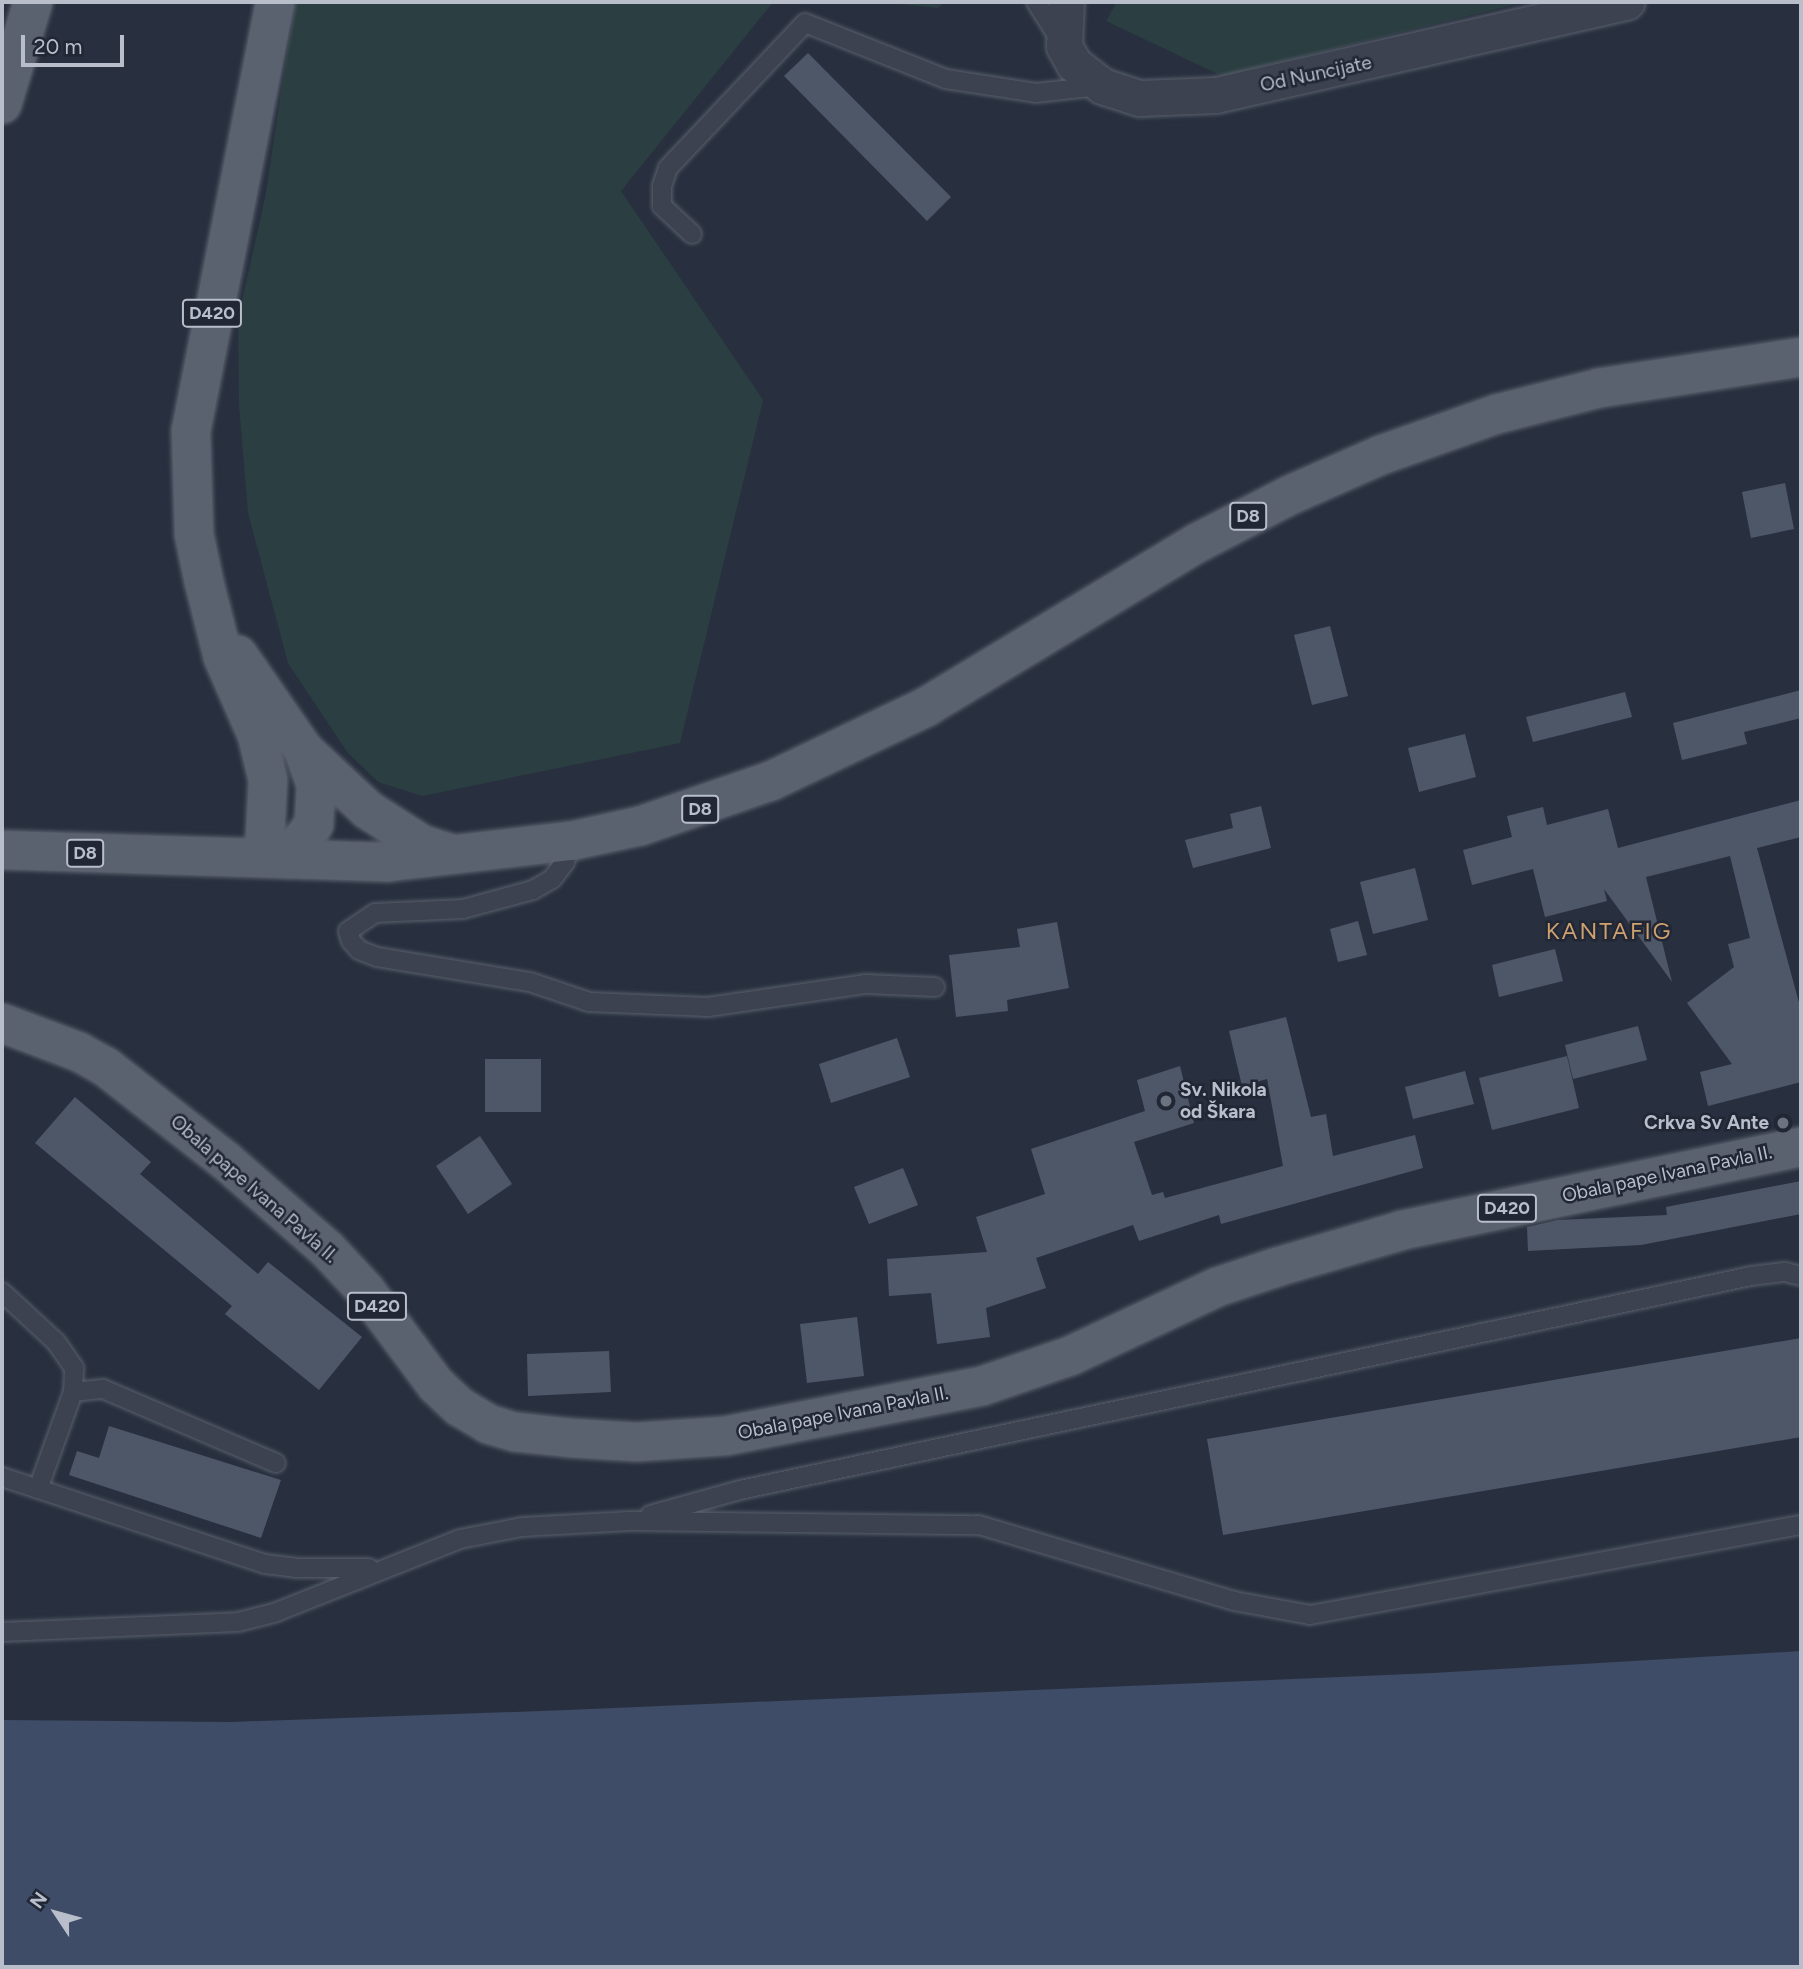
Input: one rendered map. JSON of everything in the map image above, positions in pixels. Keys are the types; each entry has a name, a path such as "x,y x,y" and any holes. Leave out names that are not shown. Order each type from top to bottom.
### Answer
{"main road":[{"path":"2,104 33,2"},
{"name":"D420","path":"275,2 191,431 194,534 228,670 265,760 276,859"},
{"name":"D8","path":"2,850 389,862 571,841 701,809 837,751 926,707 1197,543 1290,495 1381,455 1496,414 1599,388 1801,358"},
{"name":"D420","path":"216,627 303,748 316,785 314,824 276,859"},
{"path":"303,748 368,810 423,845 458,856"},
{"name":"Obala pape Ivana Pavla II.","path":"2,1023 79,1052 106,1067 226,1161 327,1249 366,1291 436,1385 460,1407 488,1424 515,1432 570,1438 637,1442 725,1436 982,1386 1070,1356 1217,1287 1403,1230 1801,1147"}],"street":[{"path":"1064,46 1066,2"},
{"name":"Od Nuncijate","path":"1064,46 1074,64 1102,86 1140,98 1216,95 1627,2"}],"lane":[{"path":"1035,2 1064,46"},
{"path":"692,234 662,206 662,186 668,168 805,23 946,79 1036,93 1102,86"},
{"path":"571,841 565,862 552,879 533,890 463,909 375,913 348,932 351,941 359,950 377,957 530,982 589,1002 708,1007 866,984 936,987"},
{"path":"630,1521 740,1490 1751,1276 1785,1272 1801,1276"},
{"path":"2,1292 62,1350 74,1368 73,1392 38,1489"},
{"path":"73,1392 103,1389 276,1463"},
{"path":"2,1477 265,1563 296,1568 380,1567"},
{"path":"2,1632 239,1622 274,1613 380,1567 460,1539 522,1527 630,1521 979,1525 1234,1601 1310,1615 1801,1525"}],"shaded area":[{"path":"295,2 773,2 621,191 763,400 680,743 422,796 378,782 348,753 288,663 248,513 239,404 238,319 265,198"},
{"path":"880,2 944,2 938,8"},
{"path":"1117,2 1525,2 1222,76 1106,21"}],"water":[{"path":"1801,1651 1801,1967 2,1967 2,1720 231,1722 568,1710 1433,1673"}],"building":[{"path":"808,53 951,197 927,221 784,76"},
{"path":"1785,483 1794,529 1751,538 1742,492"},
{"path":"1330,626 1348,696 1312,705 1294,635"},
{"path":"1801,690 1801,718 1744,732 1747,744 1682,760 1673,723"},
{"path":"1625,692 1632,717 1533,742 1526,717"},
{"path":"1465,734 1476,777 1419,792 1408,748"},
{"path":"1801,800 1801,837 1757,848 1801,1010 1801,1082 1708,1106 1700,1072 1732,1064 1687,1003 1734,967 1728,944 1750,938 1730,856 1646,877 1672,982 1604,889 1607,901 1545,917 1533,869 1472,885 1463,850 1512,837 1507,816 1543,807 1547,825 1608,809 1618,848"},
{"path":"1261,806 1271,848 1193,868 1185,840 1233,828 1230,814"},
{"path":"1415,868 1428,920 1373,934 1360,882"},
{"path":"1358,921 1367,955 1338,962 1330,929"},
{"path":"1057,922 1069,988 1007,1000 1008,1011 956,1017 949,955 1020,947 1017,929"},
{"path":"1555,949 1563,981 1499,997 1492,965"},
{"path":"1286,1017 1311,1117 1326,1114 1333,1156 1415,1135 1423,1168 1221,1224 1219,1215 1139,1241 1133,1225 1036,1258 1046,1288 986,1308 990,1337 937,1344 931,1293 889,1296 887,1259 987,1252 976,1217 1045,1194 1031,1149 1145,1111 1137,1080 1180,1066 1194,1123 1134,1142 1152,1195 1163,1192 1165,1198 1283,1166 1267,1079 1242,1086 1229,1031"},
{"path":"1638,1026 1647,1060 1573,1079 1565,1045"},
{"path":"897,1038 910,1077 831,1103 819,1064"},
{"path":"1567,1056 1579,1108 1492,1130 1479,1078"},
{"path":"485,1059 541,1059 541,1112 485,1112"},
{"path":"1465,1071 1474,1104 1413,1119 1405,1087"},
{"path":"75,1097 151,1162 140,1174 258,1274 268,1262 362,1337 319,1390 225,1314 232,1306 35,1143"},
{"path":"480,1136 512,1184 468,1214 436,1166"},
{"path":"903,1168 918,1205 869,1224 854,1187"},
{"path":"1801,1181 1801,1214 1641,1245 1528,1251 1527,1227 1558,1220 1667,1215 1666,1207"},
{"path":"857,1317 864,1376 807,1383 800,1324"},
{"path":"1801,1338 1801,1437 1223,1535 1207,1439"},
{"path":"609,1351 611,1392 528,1396 527,1354"},
{"path":"109,1426 281,1480 261,1538 69,1475 77,1451 99,1458"}],"place":[{"name":"Sv. Nikola od Škara","path":"1166,1101"},
{"name":"Crkva Sv Ante","path":"1783,1123"}],"district":[{"name":"KANTAFIG","path":"1609,931"}]}
